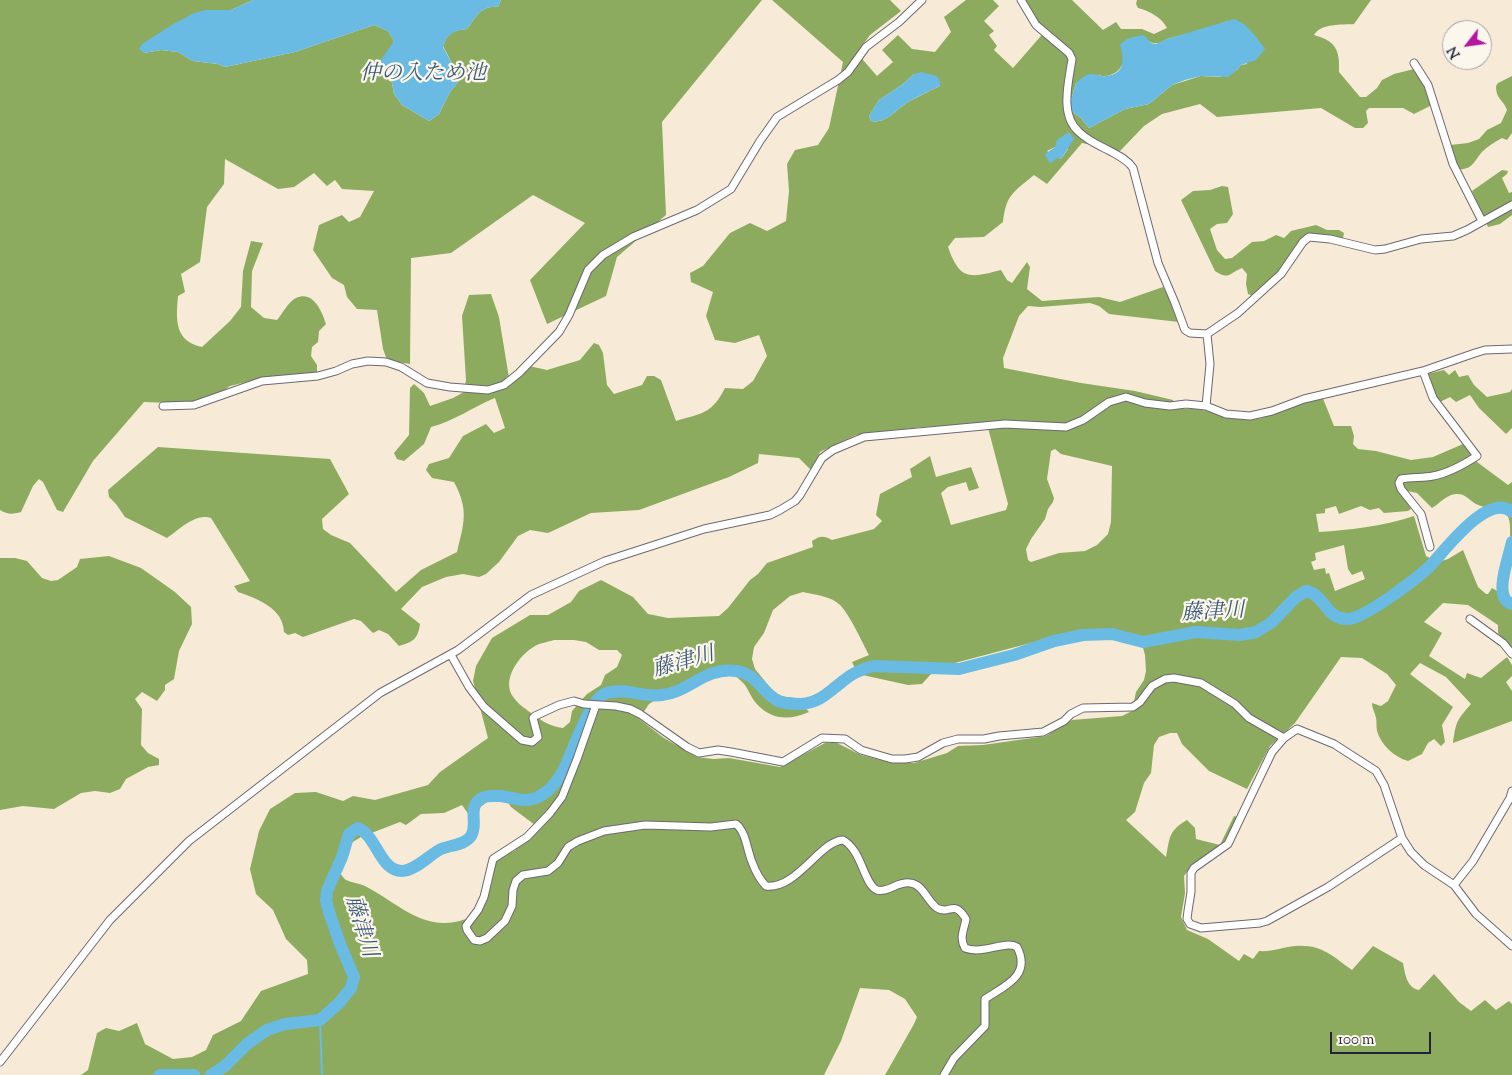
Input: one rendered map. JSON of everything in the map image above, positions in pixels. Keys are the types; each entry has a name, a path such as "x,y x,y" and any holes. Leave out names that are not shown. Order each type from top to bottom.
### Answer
{"street":[{"path":"163,406 194,405 262,381 318,376 352,364 368,361 386,362 401,367 427,383 488,390 504,385 519,373 559,332 569,315 588,270 603,256 633,237 697,210 732,189 760,140 777,117 848,72 866,47 899,22 922,0"},
{"path":"1021,0 1036,25 1068,53 1072,59 1067,101 1068,114 1072,124 1086,138 1124,158 1133,168 1158,263 1185,330 1190,333 1207,334 1238,313 1281,274 1303,242 1309,237 1324,238 1375,250 1421,239 1453,236 1512,205"},
{"path":"1414,63 1428,85 1453,164 1482,221"},
{"path":"1206,406 1210,364 1207,334"},
{"path":"0,1062 110,920 189,841 380,693 450,654 531,595 605,561 704,529 770,515 780,510 795,501 822,458 833,450 864,437 1006,424 1066,427 1083,420 1109,402 1126,397 1145,403 1170,406 1186,404 1206,406 1226,414 1243,416 1259,414 1304,399 1423,371 1485,350 1512,349"},
{"path":"1423,371 1433,398 1477,456 1454,469 1432,476 1416,476 1401,479 1399,483 1401,488 1421,514 1430,547"},
{"path":"1470,619 1503,643 1512,654"},
{"path":"450,654 469,687 484,707 522,740 528,742 532,742 538,737 533,718 535,716 565,702 574,701 584,704 616,706 635,712 699,753 718,750 783,762 822,738 844,739 861,750 892,759 905,759 918,757 943,743 958,739 984,739 1043,732 1064,721 1070,714 1083,708 1133,707 1140,702 1152,686 1165,679 1174,678 1201,683 1234,704 1248,718 1284,738"},
{"path":"596,705 578,760 562,797 550,813 527,837 493,859 484,897 478,910 466,926 470,936 474,940 480,941 487,938 505,921 512,906 513,890 516,881 522,875 548,871 558,863 568,847 604,831 645,825 711,827 736,824 743,832 752,864 762,882 766,886 773,887 797,874 831,845 839,840 844,840 854,849 862,868 874,888 878,890 888,889 903,883 912,882 919,886 927,899 938,908 943,910 954,908 960,910 966,919 962,936 965,948 977,951 1010,944 1017,947 1020,954 1021,966 1017,976 1008,985 985,999 985,1026 954,1058 944,1075"},
{"path":"1402,838 1328,888 1267,921 1254,924 1202,928 1190,924 1187,918 1191,892 1191,873 1194,868 1228,844 1272,752 1284,738 1297,729 1334,744 1370,766 1382,778 1402,838 1411,852 1424,865 1454,885 1476,914 1512,946"},
{"path":"1454,885 1473,861 1510,798 1512,791"}],"green space":[{"path":"0,0 253,0 231,10 206,10 144,53 161,50 178,52 193,61 218,64 225,67 295,52 374,25 388,31 394,41 382,66 390,72 394,94 402,105 429,121 439,114 450,92 459,81 443,46 447,38 455,31 467,29 483,10 498,7 501,0 762,0 662,122 666,215 617,257 606,296 547,324 530,280 585,223 533,195 451,253 411,258 410,364 387,360 383,349 377,310 357,309 347,297 344,285 332,278 313,250 319,225 342,215 349,222 360,217 374,191 342,189 335,180 327,186 314,173 294,187 278,189 225,159 224,184 207,207 200,262 181,274 185,292 178,296 177,321 179,328 186,340 202,347 230,321 241,307 243,271 251,241 263,243 252,271 251,307 264,318 277,320 296,298 307,297 316,303 326,324 319,331 318,342 312,347 311,356 317,365 317,373 259,379 230,386 215,397 194,404 144,402 93,461 63,512 57,510 43,482 39,479 33,486 21,512 10,514 0,510"},
{"path":"772,0 890,0 901,11 870,35 857,53 877,76 893,62 882,50 898,35 912,49 935,52 951,32 944,17 966,0 993,0 999,6 984,21 994,31 989,35 997,46 994,50 1013,68 1047,29 1038,22 1025,0 1072,0 1103,30 1116,22 1121,29 1142,29 1154,34 1167,28 1155,15 1138,8 1137,0 1371,0 1354,24 1322,28 1314,35 1327,40 1335,48 1339,58 1339,72 1360,97 1366,97 1377,88 1382,80 1394,74 1414,69 1432,105 1414,114 1403,108 1369,108 1366,111 1368,123 1363,128 1355,128 1321,108 1217,117 1200,104 1162,114 1144,126 1120,151 1082,143 1047,184 1034,175 1016,190 1006,205 1003,222 984,237 955,238 948,247 957,266 967,274 981,275 1001,270 1007,280 1012,283 1027,262 1030,267 1027,289 1042,301 1099,297 1120,302 1163,287 1173,303 1179,322 1109,314 1099,306 1090,303 1040,307 1028,306 1019,316 1003,358 1004,368 1135,391 1173,400 1175,409 1198,409 1246,420 1262,418 1322,396 1334,426 1351,426 1354,436 1353,444 1358,449 1376,451 1411,460 1433,457 1463,444 1477,462 1508,485 1512,482 1512,538 1510,536 1509,518 1506,514 1502,511 1476,504 1459,494 1453,494 1443,499 1432,508 1417,493 1407,491 1402,494 1411,509 1408,511 1384,513 1379,508 1370,510 1361,506 1339,514 1336,506 1325,509 1325,513 1316,514 1319,532 1367,527 1414,516 1426,556 1438,562 1448,559 1463,550 1478,587 1486,594 1492,588 1499,592 1505,603 1512,606 1512,648 1498,633 1498,625 1468,605 1443,603 1424,622 1442,633 1429,656 1465,679 1467,673 1481,678 1507,657 1512,665 1512,676 1506,682 1512,691 1512,721 1453,743 1458,721 1471,704 1446,677 1420,663 1410,674 1453,707 1442,725 1445,742 1441,746 1434,739 1428,743 1422,754 1408,761 1398,757 1382,741 1377,731 1372,705 1372,703 1381,706 1388,701 1396,685 1387,674 1362,658 1341,657 1295,723 1270,746 1247,789 1209,771 1182,744 1177,733 1170,733 1159,737 1154,745 1151,773 1144,783 1135,812 1126,820 1166,857 1169,840 1173,832 1187,820 1195,828 1196,839 1220,845 1234,816 1238,817 1228,841 1190,868 1184,876 1185,893 1181,917 1187,930 1208,939 1239,961 1244,954 1253,959 1259,951 1304,946 1326,952 1352,970 1373,946 1403,963 1407,980 1415,989 1419,990 1434,974 1459,1002 1471,1011 1485,1000 1496,1010 1509,1001 1512,1004 1512,1075 885,1075 917,1017 905,999 889,990 860,988 841,1041 824,1075 81,1075 88,1070 97,1033 106,1028 119,1031 137,1023 145,1044 173,1059 192,1057 206,1050 213,1035 241,1021 261,991 308,974 307,960 286,939 273,910 256,894 250,869 259,831 270,809 295,793 316,792 343,801 353,796 375,800 428,785 440,772 488,738 473,681 476,666 492,638 530,615 548,615 571,602 579,591 601,580 633,597 648,614 668,618 719,616 767,563 813,547 812,541 819,537 832,540 874,529 882,521 876,515 880,494 912,477 910,469 930,456 936,477 971,467 979,488 969,491 966,482 948,487 941,493 951,525 1006,510 1008,504 987,424 922,427 856,435 820,452 812,471 799,458 759,454 758,463 729,477 639,510 591,513 548,533 530,530 518,536 499,562 486,574 479,577 463,574 446,577 422,587 401,609 420,624 418,633 414,639 399,646 388,634 379,630 373,633 361,621 354,619 303,637 295,633 288,635 284,632 283,624 274,611 261,601 238,592 234,586 250,581 211,518 205,517 193,520 167,538 125,517 109,497 108,490 158,447 330,459 349,494 322,519 323,529 331,535 350,543 396,592 421,570 457,552 464,517 462,501 454,482 432,478 426,470 429,464 449,458 463,436 486,424 494,433 505,428 495,398 448,421 431,427 424,444 404,461 397,459 394,453 409,435 410,388 414,384 424,393 430,406 464,392 466,380 462,316 469,295 491,294 499,317 510,384 529,366 547,370 580,360 594,343 599,345 603,353 607,385 614,394 642,385 647,376 654,376 661,380 676,421 700,414 711,408 725,388 743,389 753,381 767,356 759,335 735,343 715,340 706,316 713,292 691,282 690,273 703,266 730,233 750,223 767,231 786,221 789,191 787,164 795,150 818,145 829,128 843,62","holes":["1227,21 1247,64 1241,65 1237,70 1220,77 1201,76 1172,85 1149,104 1125,109 1089,128 1080,117 1071,111 1071,100 1076,83 1091,77 1108,76 1115,73 1122,65 1124,58 1146,40 1157,43","914,74 940,86 908,102 887,118 871,121 869,116 879,100","1055,147 1068,149 1061,159 1047,151","1055,449 1061,454 1112,466 1111,522 1108,534 1097,545 1085,551 1059,553 1031,562 1028,560 1026,549 1045,519 1054,498 1047,479 1051,451","1344,545 1348,569 1352,575 1362,571 1365,579 1335,591 1329,573 1326,574 1325,568 1314,570 1311,562 1316,560 1315,553","803,592 823,596 836,602 848,615 869,655 852,662 858,674 908,685 922,684 930,675 951,664 1076,631 1112,630 1140,637 1145,655 1146,671 1144,680 1136,692 1132,711 1122,716 1072,720 1046,736 983,745 958,746 947,753 914,763 892,763 861,755 837,743 825,743 780,767 729,758 697,757 664,738 639,719 649,704 675,688 702,673 723,668 743,683 755,702 767,712 787,718 809,712 796,698 777,696 755,669 752,659 754,647 764,633 773,610 790,596","554,640 574,640 586,642 599,650 617,650 622,655 617,667 605,675 601,685 587,694 572,711 570,722 563,728 547,723 532,714 514,698 510,691 510,676 513,669 529,650 539,644","490,800 506,800 511,807 539,828 514,851 498,857 494,862 471,922 466,919 451,923 425,920 365,886 346,880 335,864 343,848 361,837 400,822 406,825 421,814 444,813 462,805 469,815"]},
{"path":"1512,76 1512,133 1507,140 1502,138 1487,148 1469,167 1457,169 1450,145 1468,143 1479,139 1487,130 1501,123 1507,110 1497,94 1496,86"},
{"path":"1502,170 1508,171 1502,178 1509,193 1512,192 1512,215 1500,224 1488,227 1472,191"},
{"path":"1222,186 1228,187 1233,214 1227,223 1217,224 1210,229 1217,250 1225,259 1232,258 1252,242 1264,241 1276,235 1284,238 1291,231 1316,225 1327,230 1339,230 1344,233 1343,238 1311,234 1279,272 1253,296 1248,294 1247,274 1242,268 1226,276 1215,271 1181,200 1193,191 1210,190"},
{"path":"1444,370 1449,375 1455,370 1459,377 1468,375 1474,385 1487,397 1510,392 1512,389 1512,428 1506,434 1479,408 1470,395 1456,402 1450,397 1440,402 1432,389 1427,374"},
{"path":"109,556 141,568 175,592 191,607 192,624 179,651 174,679 165,685 165,690 157,701 142,692 135,699 142,709 141,745 148,753 159,759 159,765 148,767 126,779 120,789 110,793 95,791 81,793 54,809 23,806 0,810 0,558 15,558 27,561 42,578 51,581 58,580 77,567 80,559"}],"water":[{"name":"仲の入ため池","path":"253,0 501,0 498,7 483,10 467,29 458,30 447,39 443,47 456,71 459,81 450,92 439,114 429,121 402,105 394,94 390,72 382,66 381,60 394,41 388,31 374,25 295,52 225,67 218,64 193,61 178,52 161,50 144,53 139,49 142,44 194,13 206,10 231,10"},
{"path":"1234,19 1248,28 1265,49 1256,60 1241,65 1228,77 1201,76 1185,80 1172,85 1149,104 1125,109 1089,128 1080,117 1071,111 1071,100 1076,83 1079,80 1090,74 1113,75 1120,69 1123,60 1120,45 1125,40 1144,35 1151,43 1156,44"},
{"path":"921,72 937,76 940,86 908,102 887,118 871,121 869,116 879,100 914,74"},
{"path":"1070,133 1074,139 1061,159 1057,158 1051,163 1045,154 1055,147 1057,140"}],"waterway":[{"name":"藤津川","path":"211,1075 225,1066 247,1044 267,1030 285,1024 320,1020 339,1003 351,988 354,977 340,944 326,900 327,891 342,857 349,834 358,828 364,832 370,838 383,860 395,869 402,871 417,866 441,849 465,841 471,836 473,831 475,806 482,798 500,796 530,800 552,787 563,771 588,715 600,697 606,693 621,691 655,696 662,695 672,693 715,673 736,671 743,672 753,678 778,701 801,704 813,702 824,696 846,678 873,666 959,669 1014,655 1054,641 1083,635 1112,634 1143,642 1196,632 1240,635 1256,632 1272,622 1296,597 1306,591 1318,597 1335,616 1349,619 1367,612 1413,580 1429,567 1456,537 1479,516 1491,510 1502,508 1512,512"},
{"name":"藤津川","path":"1512,542 1502,586 1506,601 1512,604"},
{"path":"320,1020 322,1075"},
{"name":"藤津川","path":"160,1075 194,1075"}]}
